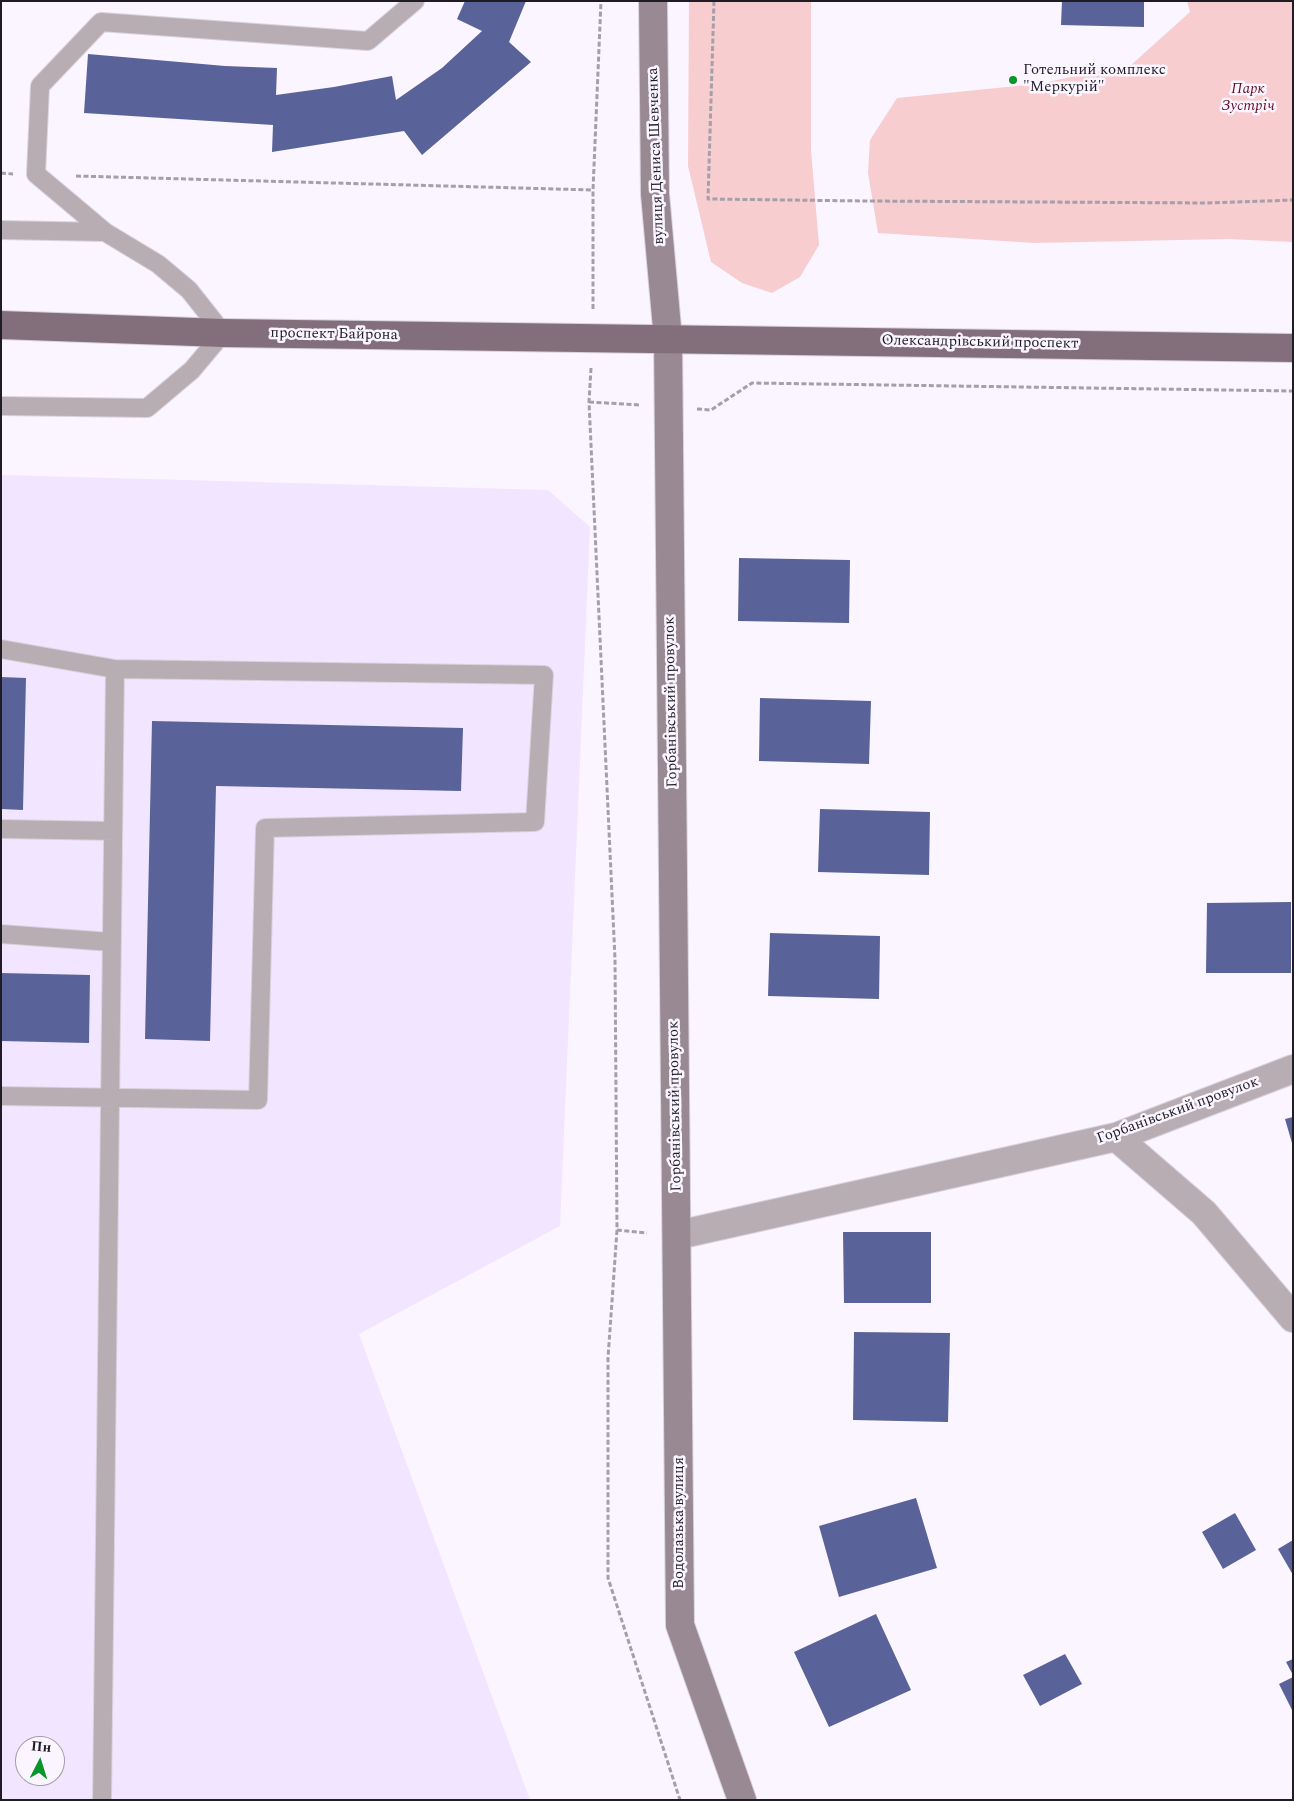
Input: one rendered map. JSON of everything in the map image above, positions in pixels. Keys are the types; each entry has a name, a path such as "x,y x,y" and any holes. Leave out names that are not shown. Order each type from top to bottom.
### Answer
{"main road":[{"name":"проспект Байрона","path":"1,325 223,333 668,340"},
{"name":"Олександрівський проспект","path":"668,340 1293,348"}],"street":[{"name":"вулиця Дениса Шевченка","path":"653,1 655,194 668,340"},
{"name":"Горбанівський провулок","path":"668,340 678,1235 1116,1137 1293,1069"},
{"path":"1116,1137 1204,1213 1293,1318"},
{"name":"Водолазька вулиця","path":"678,1235 680,1625 742,1800"}],"lane":[{"path":"1,406 147,408 192,370 223,333 189,290 158,264 105,232 36,174 40,86 101,22 368,41 415,1"},
{"path":"1,230 105,232"},
{"path":"1,649 115,670 544,675 535,822 265,828 258,1100 1,1096"},
{"path":"102,1800 115,670"},
{"path":"1,829 113,831"},
{"path":"1,934 111,942"}],"path":[{"path":"601,1 593,190 593,338 589,402 615,959 617,1230 608,1358 608,1578 680,1800"},
{"path":"714,1 708,199 1188,203 1293,200"},
{"path":"1,174 593,190"},
{"path":"589,402 711,410 752,383 1293,391"},
{"path":"617,1230 678,1235"}],"shaded area":[{"path":"1,475 548,490 590,527 560,1226 359,1334 530,1800 1,1800"}],"green space":[{"path":"689,1 811,1 811,150 819,245 800,277 772,293 742,283 711,262 688,166"},
{"name":"Парк Зустріч","path":"1187,1 1293,1 1293,242 1228,239 1034,243 878,233 868,173 870,140 897,98 1037,84 1131,65 1190,12"}],"building":[{"path":"465,1 526,1 509,42 531,62 422,155 404,131 272,152 273,125 84,113 88,54 225,66 277,68 276,95 392,76 396,100 442,68 482,31 457,19"},
{"path":"1062,1 1144,1 1144,27 1061,25"},
{"path":"739,558 850,560 849,623 738,621"},
{"path":"1,677 26,678 23,810 1,809"},
{"path":"760,698 871,701 869,764 759,761"},
{"path":"152,721 463,728 461,791 216,786 210,1041 145,1039"},
{"path":"820,809 930,812 929,875 818,872"},
{"path":"1291,902 1291,973 1206,973 1207,903"},
{"path":"770,933 880,936 879,999 768,996"},
{"path":"1,973 90,975 89,1043 1,1041"},
{"path":"1293,1117 1293,1143 1292,1143 1285,1119"},
{"path":"843,1232 931,1232 931,1303 844,1303"},
{"path":"854,1332 950,1333 948,1422 853,1420"},
{"path":"916,1498 937,1568 839,1597 819,1526"},
{"path":"1235,1513 1256,1550 1223,1569 1202,1532"},
{"path":"1293,1540 1293,1575 1278,1549"},
{"path":"876,1614 911,1690 829,1727 794,1652"},
{"path":"1065,1654 1082,1684 1040,1706 1023,1675"},
{"path":"1293,1659 1293,1675 1286,1662"},
{"path":"1293,1677 1293,1712 1279,1684"}],"place":[{"name":"Готельний комплекс \"Меркурій\"","path":"1013,80"}]}
